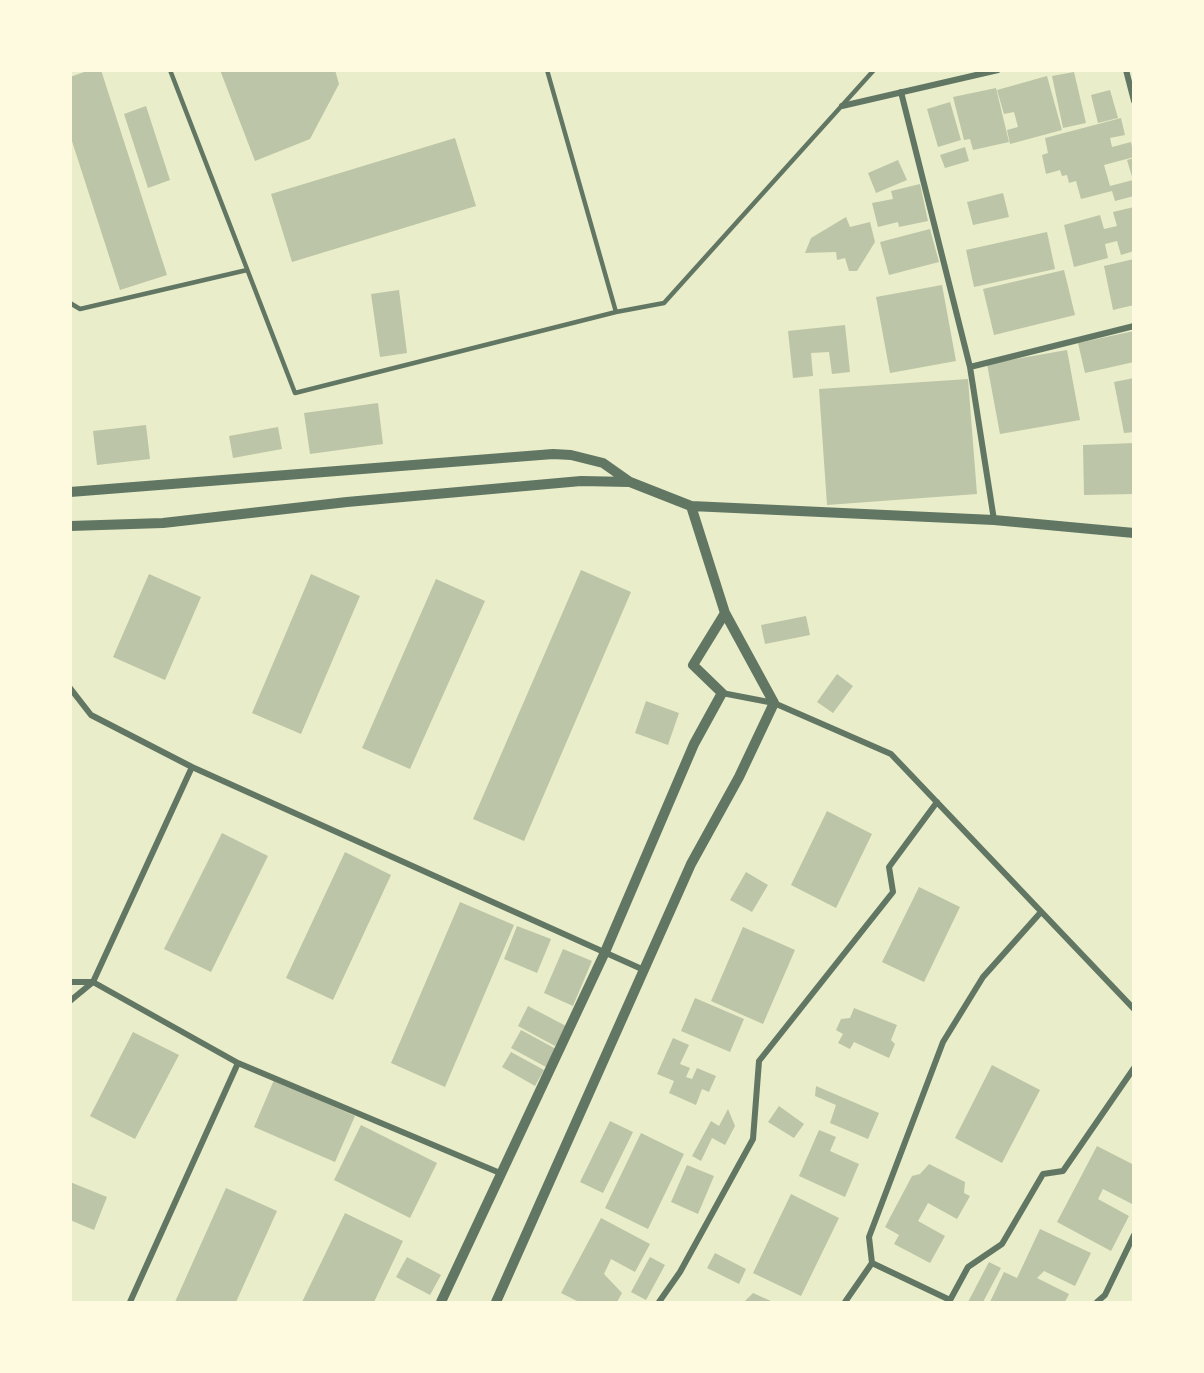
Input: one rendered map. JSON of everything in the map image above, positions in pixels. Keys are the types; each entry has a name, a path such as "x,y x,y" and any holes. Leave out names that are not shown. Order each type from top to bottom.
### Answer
{"street":[{"path":"842,106 998,70"},
{"path":"1126,70 1134,101"},
{"path":"901,92 970,367 994,520"},
{"path":"970,367 1134,326"},
{"path":"70,492 552,454 587,458 603,463 630,482 691,506 994,520 1134,533"},
{"path":"70,526 163,523 347,502 581,481 630,482"},
{"path":"691,506 725,613 774,703"},
{"path":"725,613 693,665 722,693 774,703 891,754 1134,1009"},
{"path":"70,688 91,715 192,767 644,970"},
{"path":"441,1302 605,952 694,744 722,693"},
{"path":"496,1302 691,864 739,777 774,703"},
{"path":"70,1001 93,982 192,767"},
{"path":"658,1302 680,1272 753,1139 759,1061 893,892 890,867 937,802"},
{"path":"844,1302 872,1263 869,1237 943,1042 983,977 1041,912"},
{"path":"70,982 93,982 238,1063 500,1173"},
{"path":"130,1302 238,1063"},
{"path":"872,1263 950,1301 968,1267 1002,1244 1043,1174 1063,1171 1134,1068"},
{"path":"1097,1302 1105,1295 1134,1235"}],"lane":[{"path":"170,70 295,393 616,312 664,303 873,70"},
{"path":"547,70 616,312"},
{"path":"70,303 80,309 247,270"}],"building":[{"path":"90,70 101,70 167,275 120,290 70,135 70,77"},
{"path":"220,70 335,70 339,84 310,139 255,161"},
{"path":"1074,72 1086,123 1063,128 1052,76"},
{"path":"1047,76 1062,130 1010,144 1007,130 1018,127 1014,112 1004,114 997,90"},
{"path":"996,88 1009,142 973,150 970,139 964,140 953,97"},
{"path":"1110,90 1118,118 1098,123 1091,95"},
{"path":"950,102 961,140 938,147 927,109"},
{"path":"146,106 170,180 148,188 124,114"},
{"path":"1121,118 1125,135 1110,138 1112,147 1131,142 1134,157 1104,165 1110,186 1133,180 1127,160 1134,158 1134,196 1115,201 1112,191 1081,199 1076,181 1069,183 1067,175 1062,176 1060,170 1046,174 1042,155 1048,153 1045,138"},
{"path":"455,138 476,206 292,262 271,194"},
{"path":"965,147 969,161 945,168 940,155"},
{"path":"898,160 907,180 876,193 868,173"},
{"path":"920,184 928,221 899,227 898,222 878,227 872,203 893,199 891,191"},
{"path":"1003,193 1009,217 973,225 967,202"},
{"path":"1134,207 1134,251 1121,255 1117,241 1105,244 1108,258 1074,267 1064,225 1100,215 1104,229 1117,226 1113,212"},
{"path":"846,217 850,227 870,222 875,242 857,271 849,271 845,258 837,260 836,252 805,253 811,238"},
{"path":"930,229 939,262 889,275 880,242"},
{"path":"1047,232 1055,269 974,287 966,250"},
{"path":"1134,259 1134,305 1113,310 1104,266"},
{"path":"1064,270 1075,315 994,335 983,289"},
{"path":"942,285 956,361 890,373 876,297"},
{"path":"399,290 407,353 380,357 371,294"},
{"path":"845,325 850,372 832,374 829,352 811,353 813,376 793,378 788,331"},
{"path":"1134,331 1134,362 1085,373 1078,343"},
{"path":"1067,350 1080,420 1000,434 987,364"},
{"path":"1134,378 1134,432 1124,433 1114,382"},
{"path":"968,379 977,494 827,505 819,389"},
{"path":"378,403 383,444 310,454 304,413"},
{"path":"146,425 150,459 97,465 93,431"},
{"path":"278,427 282,449 233,458 229,436"},
{"path":"1134,443 1134,494 1084,495 1083,445"},
{"path":"581,570 631,592 524,841 473,819"},
{"path":"149,574 201,597 165,680 113,657"},
{"path":"311,574 360,596 301,734 252,713"},
{"path":"436,579 485,601 410,769 362,748"},
{"path":"806,616 810,635 765,644 761,625"},
{"path":"837,674 853,686 833,713 817,702"},
{"path":"646,701 679,713 668,745 635,733"},
{"path":"827,811 872,834 836,908 791,885"},
{"path":"222,833 268,856 211,972 164,949"},
{"path":"345,852 391,875 333,1000 286,978"},
{"path":"746,872 768,885 752,912 730,900"},
{"path":"919,887 960,907 924,982 882,962"},
{"path":"460,902 514,925 445,1087 391,1063"},
{"path":"517,926 551,939 537,973 504,959"},
{"path":"743,927 795,950 763,1024 711,1001"},
{"path":"563,949 592,961 573,1006 544,993"},
{"path":"695,998 744,1019 730,1052 681,1031"},
{"path":"528,1006 566,1026 555,1046 518,1026"},
{"path":"854,1008 897,1025 891,1040 895,1044 889,1058 854,1042 850,1049 838,1043 843,1034 836,1030 841,1019 850,1018"},
{"path":"521,1030 556,1049 546,1067 511,1048"},
{"path":"133,1032 179,1055 135,1139 90,1116"},
{"path":"673,1038 689,1045 680,1064 690,1068 686,1077 692,1079 697,1068 716,1076 709,1092 702,1089 696,1105 669,1093 674,1081 657,1074"},
{"path":"511,1052 544,1070 535,1086 502,1067"},
{"path":"992,1065 1040,1090 1002,1163 955,1138"},
{"path":"274,1080 355,1116 335,1162 254,1127"},
{"path":"816,1086 879,1113 868,1139 830,1123 836,1105 815,1096"},
{"path":"779,1106 804,1124 794,1138 768,1122"},
{"path":"728,1109 735,1126 725,1145 712,1138 701,1161 692,1156 711,1121 719,1126"},
{"path":"610,1121 633,1132 603,1193 580,1182"},
{"path":"361,1125 437,1163 410,1218 334,1180"},
{"path":"819,1130 836,1137 830,1151 859,1164 845,1197 799,1176"},
{"path":"641,1133 684,1154 648,1229 605,1208"},
{"path":"1097,1146 1134,1165 1132,1204 1103,1189 1098,1199 1129,1216 1111,1251 1057,1222"},
{"path":"929,1164 965,1182 964,1193 970,1196 957,1219 928,1203 918,1221 945,1236 930,1263 894,1244 899,1235 885,1227 912,1176 920,1174"},
{"path":"687,1165 714,1176 698,1214 671,1202"},
{"path":"70,1182 107,1197 94,1230 70,1220"},
{"path":"226,1188 277,1211 236,1302 175,1302"},
{"path":"791,1194 839,1218 801,1296 753,1273"},
{"path":"345,1213 403,1241 374,1302 302,1302"},
{"path":"601,1218 650,1244 635,1272 611,1259 604,1274 622,1293 617,1302 579,1302 561,1293"},
{"path":"1040,1229 1091,1253 1075,1286 1044,1271 1037,1278 1069,1294 1065,1302 990,1302 1004,1272 1017,1278"},
{"path":"715,1253 746,1269 739,1284 707,1268"},
{"path":"407,1257 441,1275 430,1295 396,1277"},
{"path":"650,1257 665,1265 646,1300 631,1292"},
{"path":"989,1262 1001,1268 983,1302 968,1302"},
{"path":"753,1293 773,1302 744,1302"}]}
